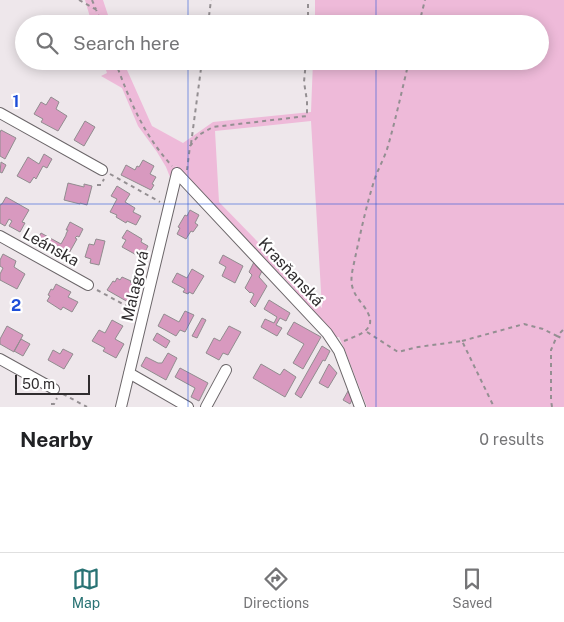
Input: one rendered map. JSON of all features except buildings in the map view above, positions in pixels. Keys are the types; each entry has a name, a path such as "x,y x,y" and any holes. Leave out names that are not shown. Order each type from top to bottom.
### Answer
{"street":[{"path":"0,113 104,174"},
{"name":"Malagová","path":"121,407 169,207 180,175"},
{"name":"Krasňanská","path":"180,175 323,328 335,344 342,358 360,407"},
{"name":"Leánska","path":"0,236 88,285"},
{"path":"0,358 54,388"},
{"path":"206,407 226,370"},
{"path":"129,373 188,407"}],"path":[{"path":"79,0 97,10"},
{"path":"92,0 99,15"},
{"path":"209,15 211,0"},
{"path":"308,0 308,15"},
{"path":"421,15 426,0"},
{"path":"119,70 138,119 154,143 180,175 189,163 201,70"},
{"path":"190,146 199,135 213,127 307,116 304,82 305,70"},
{"path":"335,344 367,331 370,327 369,314 352,287 352,273 362,225 375,178 388,149 407,70"},
{"path":"97,185 101,185 104,174 169,207"},
{"path":"88,285 143,315"},
{"path":"367,331 398,352 418,347 462,342 524,324 543,329 564,339"},
{"path":"552,407 551,350 557,336 564,329"},
{"path":"462,342 494,407"},
{"path":"51,404 54,404 61,392 87,407"}],"shaded area":[{"path":"85,0 103,0 108,15 89,15"},
{"path":"315,0 564,0 564,407 367,407 339,337 335,337 286,280 176,166 170,177 157,152 138,126 122,88 101,76 107,73 106,70 127,70 152,126 183,143 213,122 311,112 313,70 549,70 549,15 315,15","holes":["311,121 322,308 219,202 215,131"]}]}
